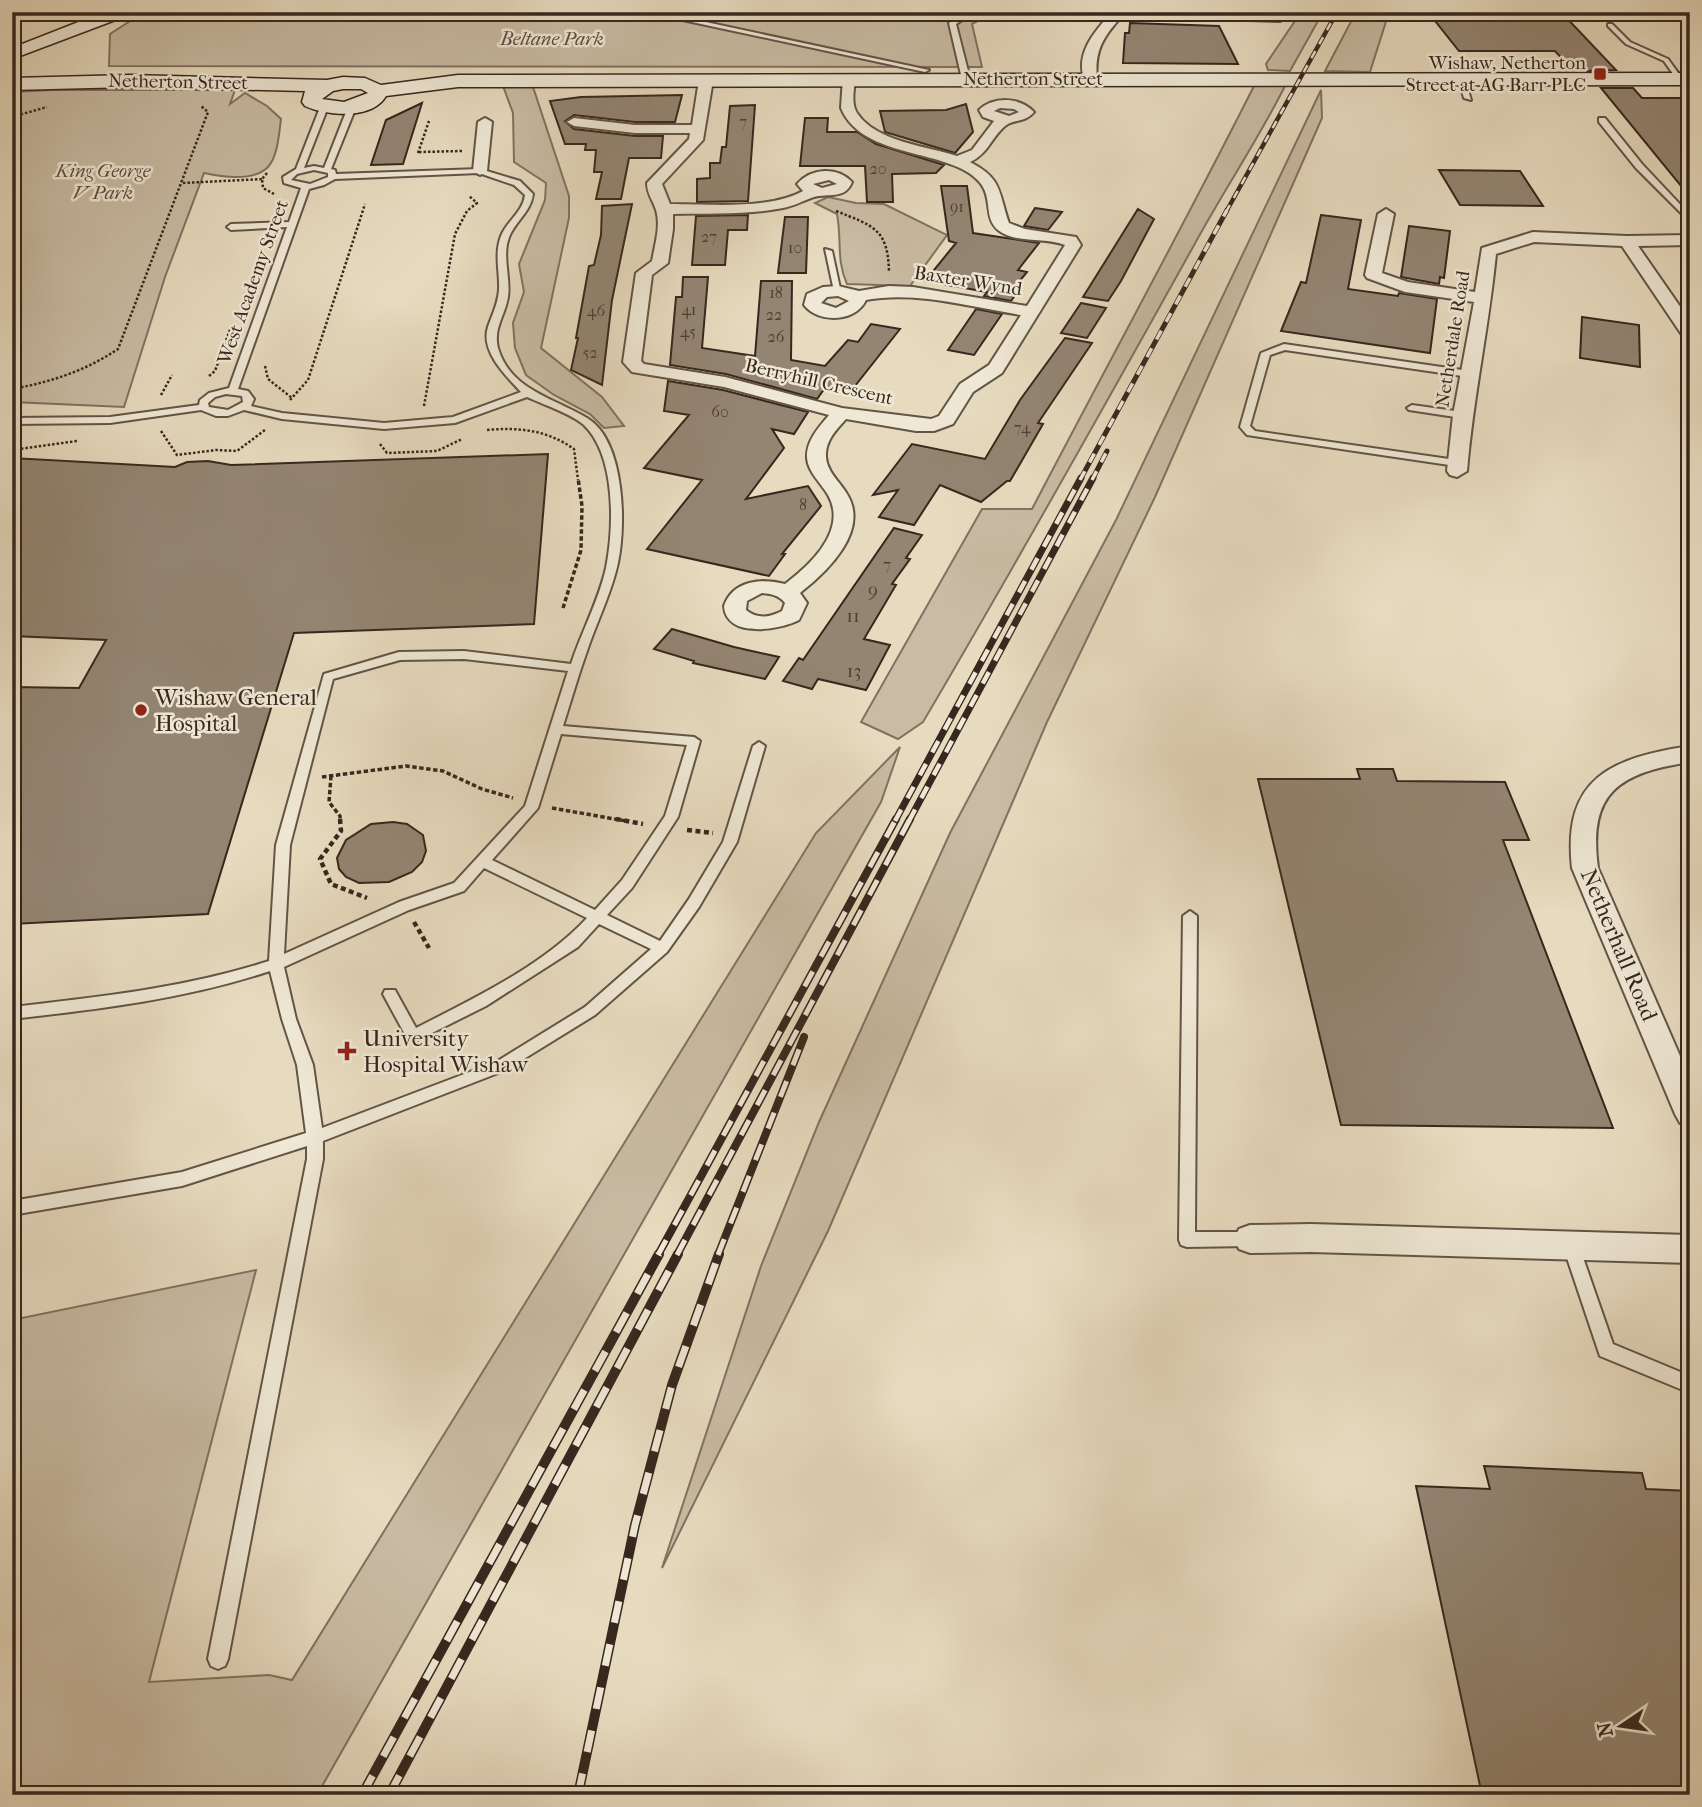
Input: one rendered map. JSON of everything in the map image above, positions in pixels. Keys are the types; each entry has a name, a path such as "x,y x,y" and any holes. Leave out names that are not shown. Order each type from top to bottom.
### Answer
{"street":[{"path":"1090,79 1088,62 1092,42 1119,12 1252,21 1280,17"},
{"path":"12,51 111,13"},
{"name":"Netherton Street","path":"18,82 130,81 327,86 355,83 365,84 378,91 458,81 1686,79"},
{"name":"Berryhill Crescent","path":"706,80 696,140 654,183 654,195 664,209 660,263 644,273 632,362 638,368 725,382 841,413 916,425 934,425 946,420 966,388 996,369 1073,245 1070,240 1060,237 1011,230 1001,225 996,189 983,175 960,161 884,138 866,129 851,115 847,102 848,80"},
{"path":"327,86 310,99 324,107 352,107 371,101 378,91"},
{"path":"606,126 618,114"},
{"path":"960,161 977,153 1003,119"},
{"path":"480,171 485,122"},
{"path":"574,122 635,129 699,129"},
{"path":"664,209 769,206 809,194"},
{"path":"1386,214 1373,275 1405,287 1483,298"},
{"name":"Netherdale Road","path":"1457,467 1462,415 1483,298 1488,251 1533,237 1626,241 1690,240"},
{"path":"1626,241 1690,334"},
{"name":"Baxter Wynd","path":"838,291 817,295 812,304 827,312 842,312 857,304 856,298 889,290 1032,313"},
{"path":"838,291 856,298"},
{"path":"787,593 807,578 837,540 845,517 841,500 817,466 817,446 841,413"},
{"name":"Netherhall Road","path":"1690,754 1650,761 1616,775 1592,799 1580,831 1585,868 1690,1114"},
{"path":"1250,1238 1690,1249"}],"lane":[{"path":"648,12 925,70"},
{"path":"966,79 952,23 971,12"},
{"path":"1610,25 1628,43 1666,60 1686,79"},
{"path":"1461,79 1468,98"},
{"name":"West Academy Street","path":"299,170 324,107"},
{"path":"12,1013 128,1000 236,977 276,964 404,906 459,887 531,808 575,668 611,570 617,522 611,465 604,443 586,421 527,393 505,370 494,350 491,331 503,299 501,258 505,236 528,202 529,194 517,183 480,171 330,173 314,168 299,170 287,177 290,184 306,186 328,181 330,173 352,107"},
{"path":"1602,120 1639,166 1690,220"},
{"name":"West Academy Street","path":"233,390 306,186"},
{"path":"231,227 292,224"},
{"path":"828,251 838,291"},
{"path":"1457,467 1262,436 1251,433 1245,427 1266,353 1274,349 1284,347 1469,374"},
{"path":"203,407 204,402 212,395 233,390 248,395 248,403 244,407"},
{"path":"12,421 110,420 203,407 209,412 223,413 244,407 282,416 384,426 455,420 527,393"},
{"path":"1412,408 1462,415"},
{"path":"218,1660 315,1159 315,1137 305,1065 289,1020 276,964 283,845 328,677 399,656 464,655 575,668"},
{"path":"390,994 413,1036 481,1002 573,943 628,884 671,817 694,741 556,730"},
{"path":"12,1208 182,1179 315,1137 501,1066 590,1012 662,948 694,903 730,842 759,746"},
{"path":"482,861 662,948"},
{"path":"1190,916 1187,1240 1250,1238"},
{"path":"1571,1246 1606,1350 1690,1385"}],"path":[{"path":"12,389 69,376 98,364 118,349 183,184 208,112 195,104"},
{"path":"12,117 53,105"},
{"path":"411,174 429,121"},
{"path":"270,169 262,180 263,188 279,197 271,225"},
{"path":"183,184 287,177"},
{"path":"809,194 880,229 890,246 889,290"},
{"path":"424,407 455,234 467,211 477,203 469,197"},
{"path":"172,375 157,404 161,431 177,455 216,450 237,452 282,416 292,398 308,380 365,204"},
{"path":"205,380 215,371 234,319"},
{"path":"268,357 264,369 268,379 292,398 304,400"},
{"path":"384,426 378,441 387,453 437,451 467,437"},
{"path":"479,431 506,428 536,430 558,436 574,449 582,506 581,550 564,608"},
{"path":"331,776 329,802 340,816 341,831 320,859 331,884 361,898 393,899 404,906 429,948"}],"green space":[{"name":"Beltane Park","path":"144,12 994,12 972,24 982,67 109,66 110,34"},
{"path":"1301,12 1323,12 1290,71 1268,70 1266,64"},
{"path":"1356,12 1389,12 1370,72 1325,71"},
{"path":"1255,84 1285,86 923,722 898,739 861,722 982,509 1032,509"},
{"path":"503,86 533,87 569,196 569,218 541,348 602,397 624,426 604,428 590,414 554,395 526,375 515,348 513,323 524,292 519,264 545,200 546,183 514,162 513,113"},
{"name":"King George V Park","path":"235,90 230,104 245,93 267,106 281,119 274,157 262,172 246,177 204,173 165,277 124,407 12,402 12,92"},
{"path":"1321,90 1322,118 1155,497 1047,722 828,1231 662,1568 761,1266 819,1122 950,833 1116,520"},
{"path":"828,197 856,203 884,204 947,235 910,286 847,284 840,258 837,214 815,203"},
{"path":"900,747 881,802 317,1795 12,1795 12,1320 256,1270 149,1682 269,1675 292,1680 816,833"}],"building":[{"path":"1428,12 1561,12 1616,70 1587,71 1580,62 1565,62 1555,51 1459,51"},
{"path":"1130,23 1219,26 1238,64 1123,63 1125,33 1129,33"},
{"path":"1601,88 1633,88 1642,98 1690,98 1690,197"},
{"path":"682,95 675,122 635,122 574,115 565,121 574,129 635,136 663,136 661,158 629,158 621,199 596,199 602,172 594,172 596,150 585,150 586,144 565,144 550,101 581,97"},
{"path":"422,103 403,164 371,165 386,120"},
{"path":"966,104 973,132 955,153 885,132 880,111 946,110"},
{"path":"755,105 748,201 697,202 697,179 710,178 710,163 720,163 722,147 726,147 730,106"},
{"path":"805,118 828,118 827,132 857,132 876,144 944,165 936,173 892,174 893,202 867,202 865,166 800,166"},
{"path":"1439,170 1520,171 1543,206 1460,205"},
{"path":"941,186 967,186 973,233 1039,243 1018,270 1027,272 1013,289 1019,290 1011,301 984,296 987,292 925,281 956,243 949,241"},
{"path":"632,204 612,300 602,385 571,370 576,338 589,266 594,265 601,235 602,206"},
{"path":"1035,208 1062,212 1048,230 1024,226"},
{"path":"1138,209 1154,219 1121,281 1108,301 1083,297"},
{"path":"748,215 747,230 728,230 725,265 692,265 696,216"},
{"path":"1321,215 1361,220 1348,289 1437,299 1430,353 1281,331 1301,282 1306,283"},
{"path":"785,217 808,217 806,273 778,273"},
{"path":"1409,226 1450,231 1444,278 1440,277 1439,284 1401,277"},
{"path":"683,277 708,277 702,348 755,356 761,281 792,281 791,360 825,366 848,340 858,342 871,324 900,329 851,391 825,388 817,399 726,374 670,365 676,297 682,297"},
{"path":"1081,303 1106,308 1087,338 1061,333"},
{"path":"976,309 1002,314 974,355 948,350"},
{"path":"1582,317 1639,325 1640,367 1580,358"},
{"path":"1065,338 1092,343 1038,423 1043,424 1010,481 981,502 940,485 914,525 879,517 898,490 873,495 912,444 985,459 1020,400"},
{"path":"668,381 723,390 808,412 794,434 772,429 784,448 746,499 808,486 821,506 782,554 785,554 769,576 647,549 702,480 644,468 689,415 664,411"},
{"name":"Wishaw General Hospital","path":"548,454 534,624 294,633 208,914 12,924 12,687 79,688 106,640 12,636 12,458 175,467 187,462 208,461 231,465"},
{"path":"894,528 922,535 906,558 910,559 892,584 896,585 864,639 890,645 866,690 818,679 812,689 783,681 799,658 803,660"},
{"path":"672,629 779,657 765,679 693,663 694,661 654,649"},
{"path":"1357,769 1393,769 1397,781 1505,782 1529,840 1503,840 1613,1128 1341,1125 1258,779 1360,779"},
{"path":"371,824 407,824 423,835 426,851 422,862 412,872 389,882 359,883 346,877 339,869 337,858 346,840"},
{"path":"1484,1466 1642,1473 1646,1489 1690,1491 1690,1795 1482,1795 1416,1486 1490,1489"}],"railway":[{"path":"1226,212 1337,12"},
{"path":"1080,480 1227,210"},
{"path":"1092,480 1107,451"},
{"path":"895,821 1081,478"},
{"path":"909,821 1093,478"},
{"path":"658,1255 896,819"},
{"path":"677,1255 910,819"},
{"path":"718,1255 804,1037"},
{"path":"362,1795 659,1254"},
{"path":"389,1795 678,1254"},
{"path":"578,1795 635,1525 672,1385 719,1254"}],"place":[{"name":"Wishaw, Netherton Street at AG Barr PLC","path":"1600,74"},
{"name":"Wishaw General Hospital","path":"141,710"},
{"name":"University Hospital Wishaw","path":"347,1051"}]}
